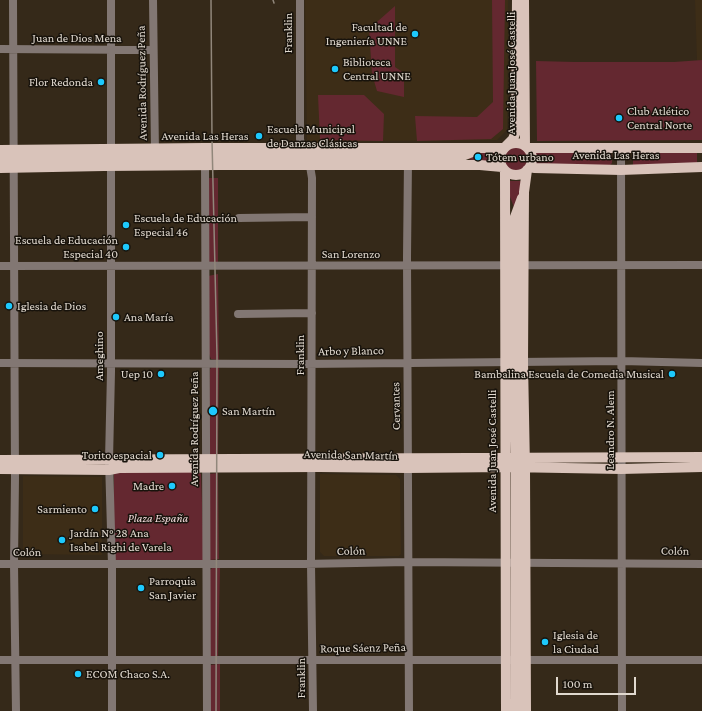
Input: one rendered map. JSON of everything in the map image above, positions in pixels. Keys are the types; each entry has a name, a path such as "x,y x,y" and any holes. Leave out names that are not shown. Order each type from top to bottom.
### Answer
{"main road":[{"name":"Avenida Juan José Castelli","path":"505,147 513,139 516,131 517,0"},
{"name":"Avenida Juan José Castelli","path":"524,0 526,147"},
{"path":"516,143 526,147 531,155 529,169 522,174 517,175 510,174 503,169 499,158 505,147 516,143"},
{"name":"Avenida Las Heras","path":"408,157 481,148 505,147"},
{"name":"Avenida Las Heras","path":"526,147 621,149 702,148"},
{"name":"Avenida Las Heras","path":"205,157 302,148 408,157 503,169"},
{"name":"Avenida Las Heras","path":"0,159 205,157 308,162 462,156 481,148"},
{"name":"Avenida Las Heras","path":"0,150 14,159"},
{"name":"Avenida Las Heras","path":"462,156 480,165"},
{"name":"Avenida Las Heras","path":"0,168 14,159"},
{"name":"Avenida Las Heras","path":"529,169 621,170 702,167"},
{"name":"Avenida Juan José Castelli","path":"503,169 515,265"},
{"name":"Avenida Juan José Castelli","path":"515,265 524,192 529,169"},
{"name":"Avenida Juan José Castelli","path":"506,191 515,217 514,362 516,463 516,711"},
{"name":"Avenida Juan José Castelli","path":"515,217 524,192"},
{"name":"Avenida San Martín","path":"0,460 14,464 109,465 174,463 516,463 622,458 702,457"},
{"name":"Avenida San Martín","path":"516,463 621,469 702,467"},
{"name":"Avenida San Martín","path":"0,469 14,464"},
{"name":"Avenida Juan José Castelli","path":"506,711 516,660"},
{"name":"Avenida Juan José Castelli","path":"516,660 526,711"}],"street":[{"path":"13,0 14,564 16,711"},
{"name":"Ameghino","path":"111,0 111,364 109,465 112,565 112,711"},
{"name":"Avenida Rodríguez Peña","path":"153,0 155,157"},
{"name":"Franklin","path":"300,0 300,139 312,178 311,564 313,711"},
{"name":"Juan de Dios Mena","path":"0,49 153,50"},
{"name":"Leandro N. Alem","path":"621,149 621,469 623,563 622,711"},
{"name":"Avenida Rodríguez Peña","path":"205,157 206,711"},
{"name":"Cervantes","path":"408,157 407,362 410,660 409,711"},
{"path":"239,218 312,217"},
{"name":"San Lorenzo","path":"0,266 702,265"},
{"path":"238,314 312,313"},
{"name":"Arbo y Blanco","path":"0,363 111,364 622,361 702,363"},
{"name":"Colón","path":"0,564 112,565 408,562 702,564"},
{"name":"Roque Sáenz Peña","path":"0,660 702,660"}],"shaded area":[{"path":"305,0 508,0 507,130 497,140 310,143 307,140"},
{"path":"695,0 702,0 702,60 697,60"},
{"path":"320,474 396,475 400,479 401,554 399,556 324,556 320,552"},
{"path":"23,476 102,477 102,555 23,554"}],"green space":[{"path":"492,0 505,0 503,129 491,139 417,141 415,116 477,117 493,102"},
{"path":"395,6 395,67 404,73 404,97 377,91 372,74 369,29"},
{"name":"Club Atlético Central Norte","path":"702,60 702,140 537,141 536,61 674,62"},
{"path":"318,95 364,95 384,114 383,141 320,140"},
{"path":"516,145 526,149 530,159 526,169 516,173 506,169 502,159 506,149"},
{"path":"536,151 608,151 612,155 612,163 609,166 535,166"},
{"path":"483,152 495,153 494,163 480,163 467,158"},
{"path":"697,152 697,164 633,165 633,153"},
{"path":"209,178 218,178 218,263 211,264 208,260"},
{"path":"509,181 521,181 520,194 515,210 509,194"},
{"path":"218,274 219,360 211,359 209,354 208,276"},
{"path":"219,366 218,456 211,456 208,451 210,369 212,367"},
{"name":"Plaza España","path":"198,472 201,474 204,559 202,562 117,562 114,558 114,473"},
{"path":"218,473 219,559 210,560 208,474"},
{"path":"220,567 218,657 212,658 210,655 210,570 212,568"},
{"path":"220,664 220,711 209,711 210,665"}],"railway":[{"path":"211,0 212,140 217,356 216,711"}],"place":[{"name":"Facultad de Ingeniería UNNE","path":"415,34"},
{"name":"Biblioteca Central UNNE","path":"335,69"},
{"name":"Flor Redonda","path":"101,82"},
{"name":"Club Atlético Central Norte","path":"619,118"},
{"name":"Escuela Municipal de Danzas Clásicas","path":"259,136"},
{"name":"Tótem urbano","path":"478,157"},
{"name":"Escuela de Educación Especial 46","path":"126,225"},
{"name":"Escuela de Educación Especial 40","path":"126,247"},
{"name":"Iglesia de Dios","path":"9,306"},
{"name":"Ana María","path":"116,317"},
{"name":"Uep 10","path":"161,374"},
{"name":"Bambalina Escuela de Comedia Musical","path":"672,374"},
{"name":"San Martín","path":"213,411"},
{"name":"Torito espacial","path":"160,455"},
{"name":"Madre","path":"172,486"},
{"name":"Sarmiento","path":"95,509"},
{"name":"Jardín N° 28 Ana Isabel Righi de Varela","path":"62,540"},
{"name":"Parroquia San Javier","path":"141,588"},
{"name":"Iglesia de la Ciudad","path":"545,642"},
{"name":"ECOM Chaco S.A.","path":"78,674"}]}
